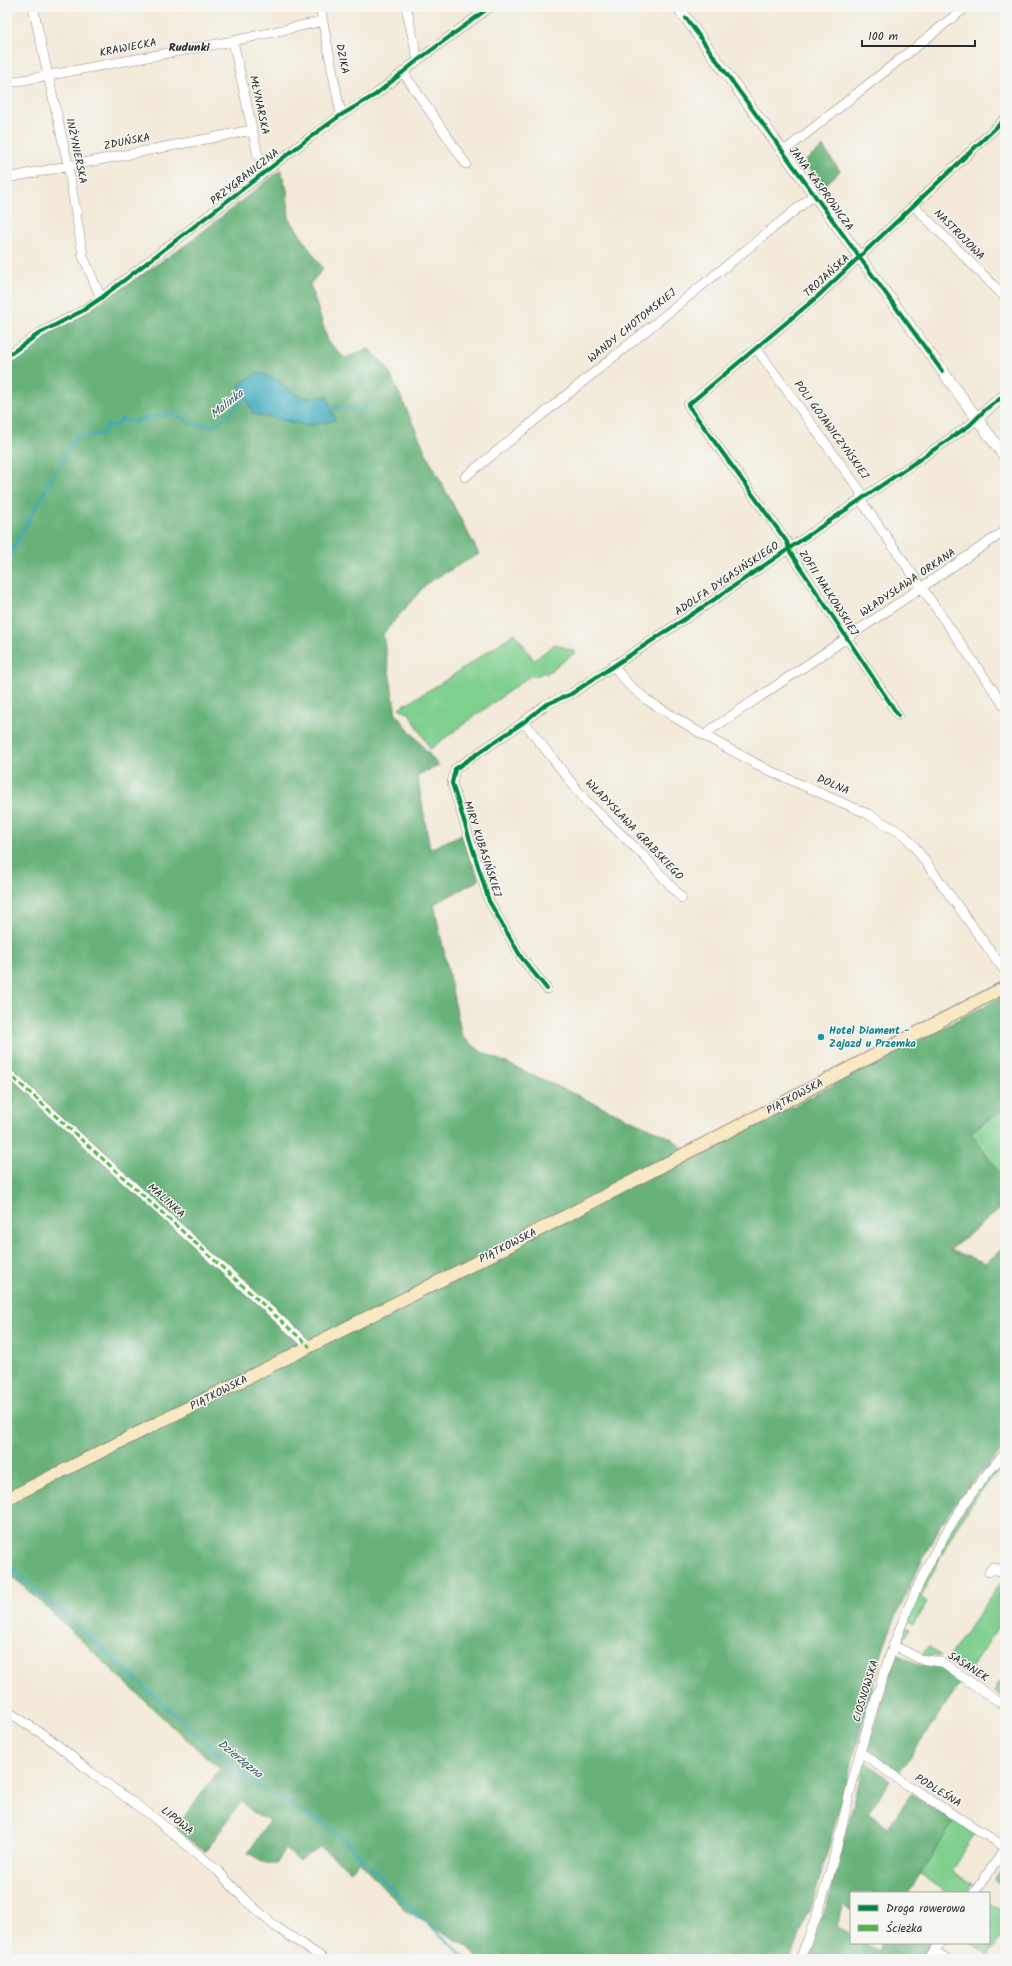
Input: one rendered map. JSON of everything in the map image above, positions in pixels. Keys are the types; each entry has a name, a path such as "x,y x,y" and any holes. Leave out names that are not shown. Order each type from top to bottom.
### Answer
{"main road":[{"name":"PIĄTKOWSKA","path":"7,1499 310,1347 709,1143 1005,987"}],"street":[{"name":"INŻYNIERSKA","path":"33,7 68,165 83,256 101,298"},
{"name":"DZIKA","path":"320,7 341,115"},
{"path":"406,7 418,60"},
{"name":"PRZYGRANICZNA","path":"7,356 40,333 82,311 101,298 341,115 375,95 480,10 490,7"},
{"name":"JANA KASPROWICZA","path":"678,7 1005,457"},
{"path":"783,152 966,7"},
{"name":"KRAWIECKA","path":"7,83 233,41 323,21"},
{"name":"MŁYNARSKA","path":"233,41 258,156 271,167"},
{"path":"403,72 466,164"},
{"name":"TROJAŃSKA","path":"688,405 817,297 860,258 1005,119"},
{"name":"ZDUŃSKA","path":"7,178 252,130"},
{"name":"WANDY CHOTOMSKIEJ","path":"466,476 814,195"},
{"name":"NASTROJOWA","path":"914,206 1005,297"},
{"name":"POLI GOJAWICZYŃSKIEJ","path":"756,348 861,492 860,499 1005,707"},
{"name":"ADOLFA DYGASIŃSKIEGO","path":"455,769 524,722 545,705 571,694 712,601 970,425 1005,395"},
{"name":"ZOFII NAŁKOWSKIEJ","path":"688,405 787,542 788,548 898,715"},
{"name":"WŁADYSŁAWA ORKANA","path":"705,736 712,729 1005,531"},
{"name":"DOLNA","path":"613,665 627,683 647,700 705,736 768,770 868,814 904,835 914,846 1005,971"},
{"name":"WŁADYSŁAWA GRABSKIEGO","path":"524,722 586,800 643,855 682,898"},
{"name":"MIRY KUBASIŃSKIEJ","path":"455,769 452,783 489,902 521,957 547,989"},
{"name":"MALINKA","path":"7,1072 310,1347"},
{"name":"CIOSNOWSKA","path":"800,1959 823,1896 860,1752 893,1645 907,1607 945,1531 983,1476 1005,1453"},
{"path":"989,1572 993,1567 1005,1575"},
{"name":"SASANEK","path":"893,1645 920,1659 941,1662 1005,1706"},
{"name":"LIPOWA","path":"7,1711 50,1739 92,1773 152,1816 218,1871 244,1899 275,1926 324,1959"},
{"name":"PODLEŚNA","path":"860,1752 906,1785 1005,1848"},
{"path":"975,1892 1005,1848"},
{"path":"930,1959 937,1947 947,1959"}],"green space":[{"path":"823,147 840,171 822,188 804,162"},
{"path":"281,170 287,190 289,218 323,269 310,284 328,341 345,358 369,349 387,367 429,459 479,554 427,583 383,634 396,714 439,766 417,775 430,849 462,834 479,880 434,904 462,1037 482,1052 671,1138 694,1158 1005,995 1005,1107 970,1132 1005,1182 1005,1205 950,1250 986,1263 1005,1246 1005,1447 970,1486 947,1516 917,1570 891,1628 885,1643 816,1892 791,1959 478,1959 470,1948 405,1910 359,1861 351,1871 320,1847 299,1861 286,1849 277,1863 266,1863 248,1853 270,1820 258,1816 241,1802 205,1852 175,1829 220,1769 162,1717 25,1587 7,1573 7,359 88,311 187,244"},
{"path":"515,633 534,660 555,644 576,652 546,674 544,672 536,677 531,675 430,749 410,714 399,708 446,680"},
{"path":"1005,1109 1005,1182 970,1132"},
{"path":"1005,1460 1005,1464 978,1495 957,1527 921,1597 927,1602 913,1625 905,1620 948,1532 986,1478"},
{"path":"1000,1584 1005,1588 1005,1618 967,1674 947,1659"},
{"path":"903,1626 910,1629 901,1645 919,1655 900,1645 898,1641"},
{"path":"928,1646 941,1656 923,1657 921,1656"},
{"path":"896,1654 919,1664 939,1667 961,1682 899,1773 868,1750"},
{"path":"1005,1675 1005,1700 994,1692"},
{"path":"865,1761 890,1780 868,1813 888,1827 911,1794 954,1821 909,1892 850,1892 850,1909 843,1904 836,1925 850,1933 850,1944 867,1944 878,1951 881,1944 932,1944 922,1959 806,1959 827,1904"},
{"path":"954,1821 975,1834 951,1871 972,1884 967,1892 947,1892 920,1874"},
{"path":"1005,1864 1005,1887 995,1880"},
{"path":"990,1903 1005,1913 1005,1939 1001,1937 989,1955 995,1959 986,1959 988,1955 972,1944 990,1944"}],"water":[{"path":"258,373 272,377 294,394 308,398 327,396 335,420 307,426 253,413 239,384"}],"waterway":[{"name":"Malinka","path":"7,565 16,542 76,436 102,434 108,425 115,427 122,419 133,423 148,417 174,414 195,425 202,424 210,427 222,421 238,404 249,396"},
{"name":"Malinka","path":"330,408 352,407 361,410 375,401"},
{"name":"Dzierżązna","path":"7,1564 247,1779 335,1831 413,1910 467,1959"}],"marked path":[{"path":"7,1072 310,1347"}],"cycle path":[{"path":"7,356 40,333 82,311 101,298 309,138 341,115 375,95 418,60 490,7"},
{"path":"686,18 942,371"},
{"path":"898,715 790,552 787,542 688,405 817,297 1005,119"},
{"path":"547,989 521,957 489,901 452,783 455,769 524,722 545,705 571,694 712,601 970,425 986,409 1005,395"}],"place":[{"name":"Hotel Diament - Zajazd u Przemka","path":"821,1037"}],"district":[{"name":"Rudunki","path":"189,47"}]}
